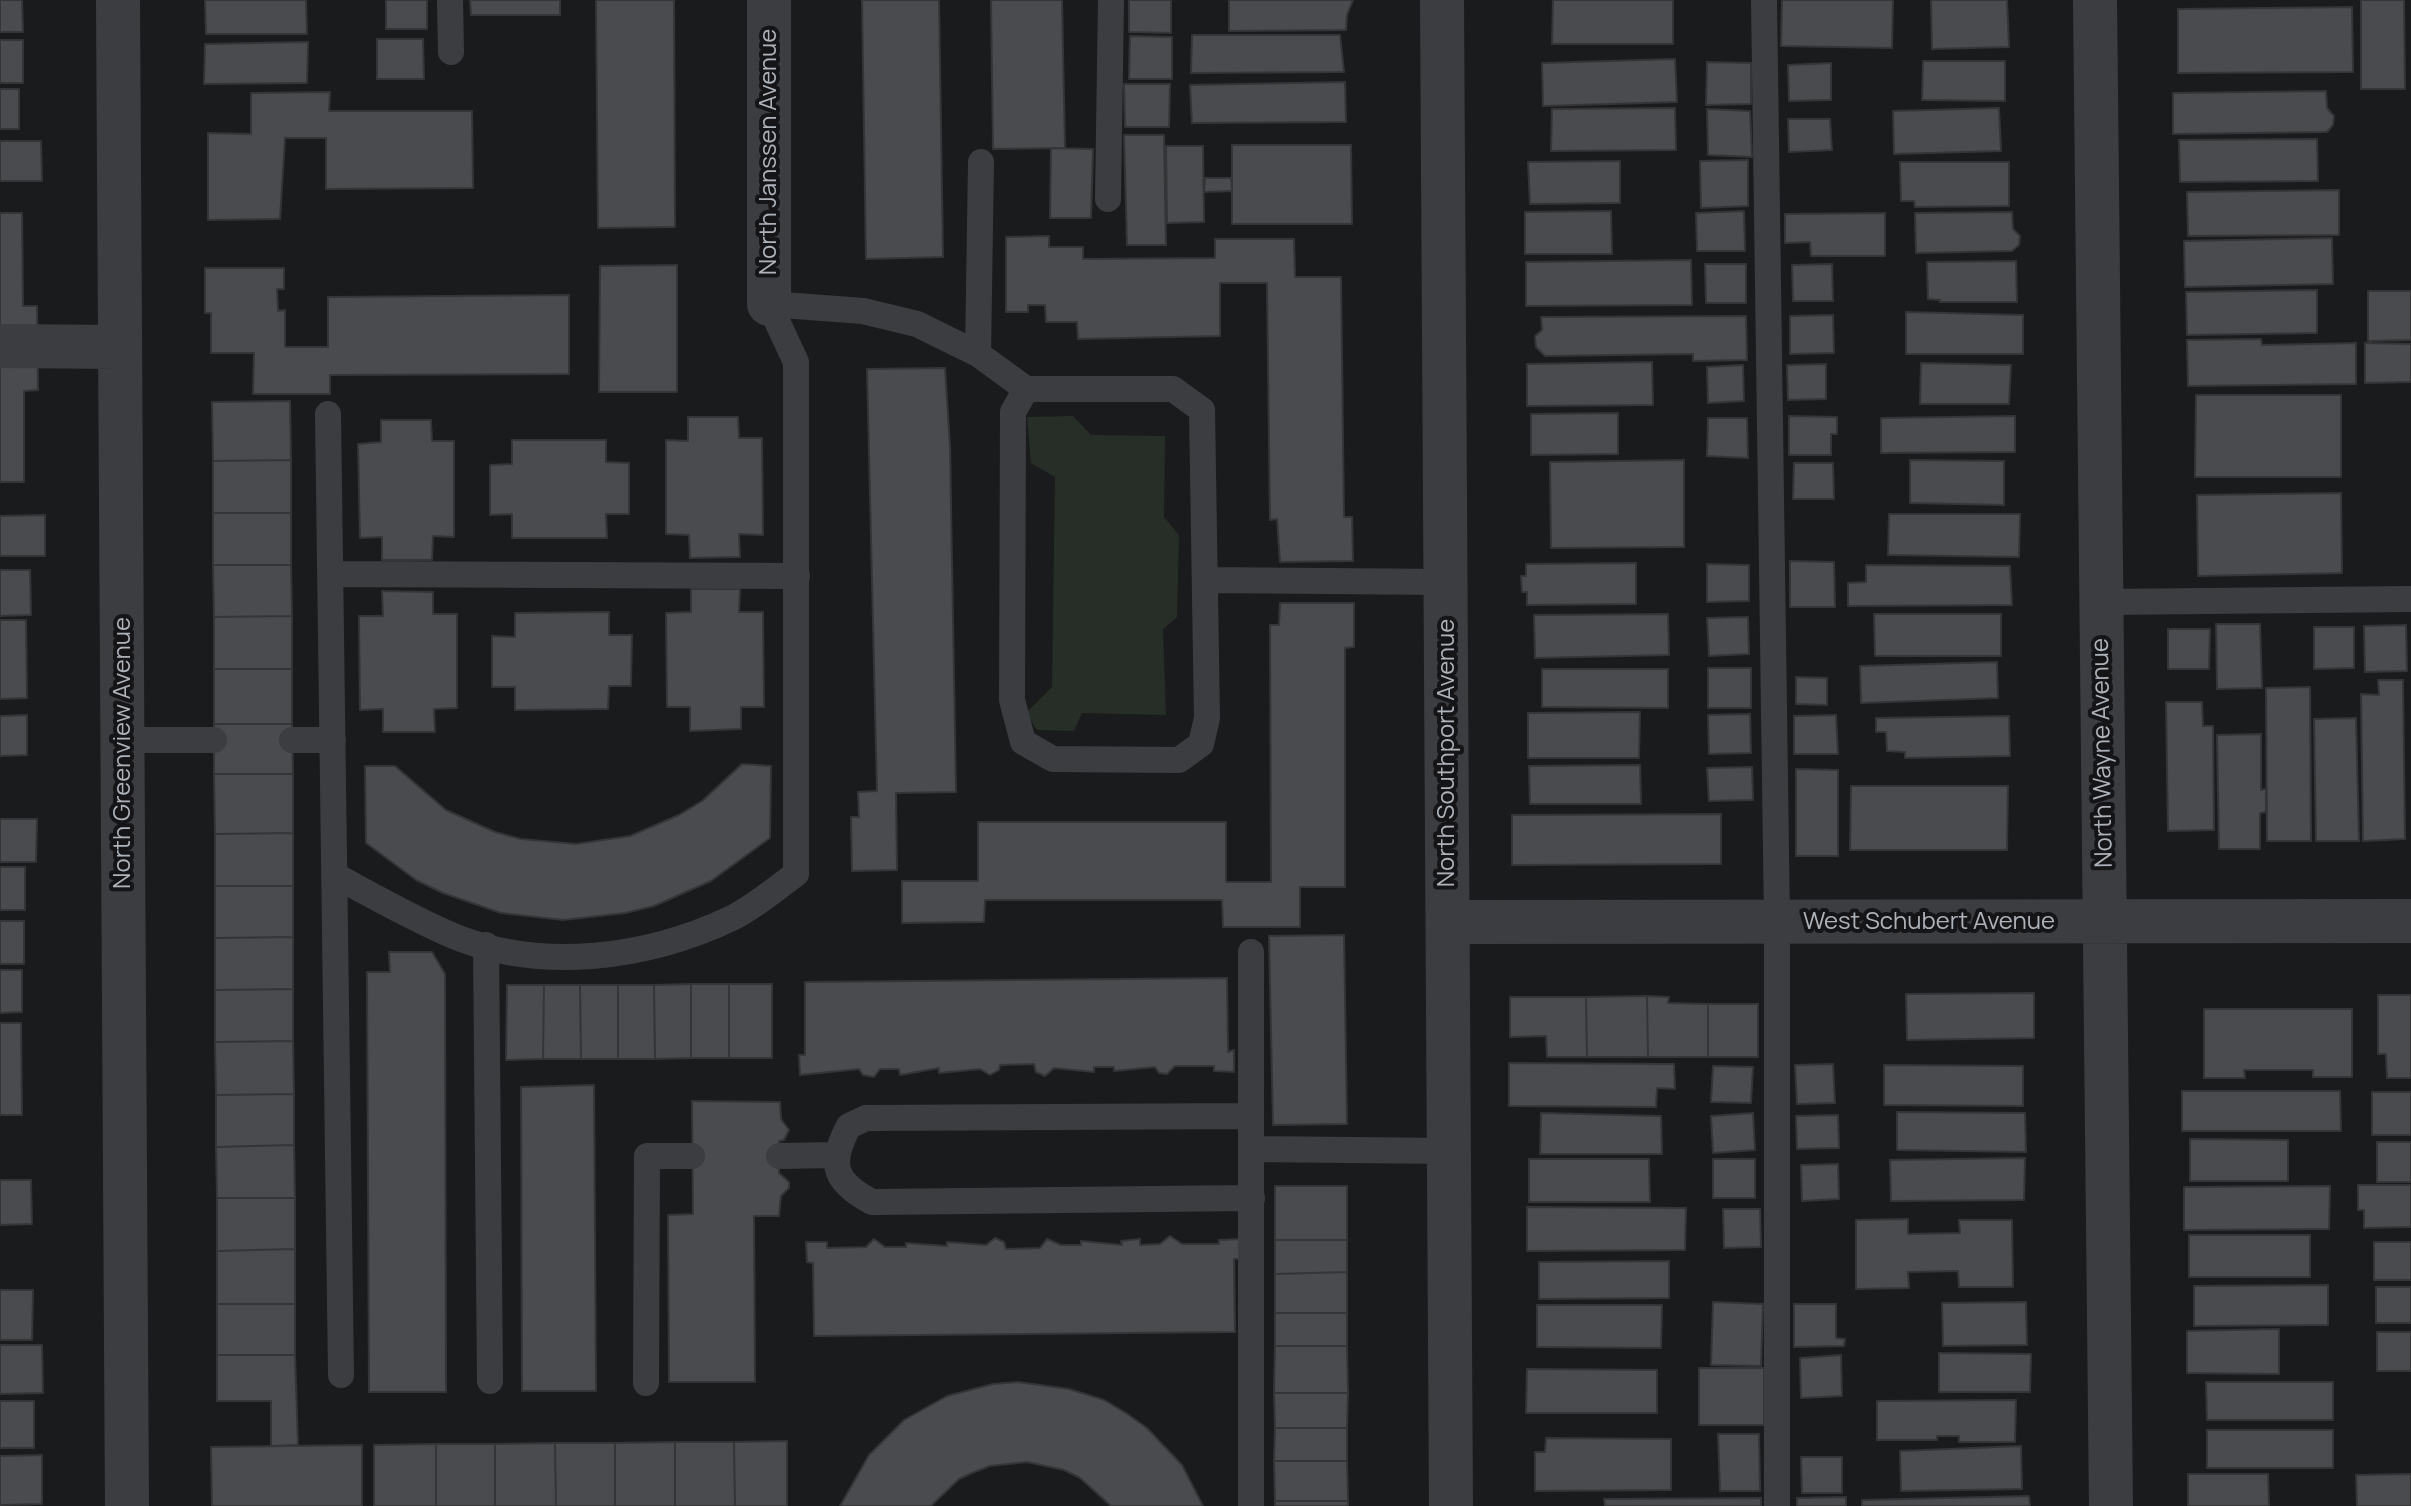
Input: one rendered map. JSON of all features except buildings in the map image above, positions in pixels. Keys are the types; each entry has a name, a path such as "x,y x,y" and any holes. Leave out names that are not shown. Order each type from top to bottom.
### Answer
{"street":[{"name":"North Greenview Avenue","path":"118,0 127,1506"},
{"name":"North Janssen Avenue","path":"769,0 769,304"},
{"name":"North Southport Avenue","path":"1442,0 1451,1506"},
{"name":"North Wayne Avenue","path":"2095,0 2111,1506"},
{"path":"2,346 120,347"},
{"name":"West Schubert Avenue","path":"1448,922 2411,921"}],"lane":[{"path":"450,0 451,52"},
{"path":"1108,199 1111,0"},
{"path":"1764,0 1777,922 1777,1506"},
{"path":"978,354 981,162"},
{"path":"336,876 458,938 563,956 617,954 673,941 732,918 796,874 796,362 769,304 863,311 917,324 978,354 1026,389 1173,389 1202,410 1207,718 1201,744 1179,760 1053,759 1023,742 1012,700 1013,412 1026,389"},
{"path":"328,414 341,1375"},
{"path":"330,574 797,576"},
{"path":"1205,580 1446,582"},
{"path":"2101,602 2411,599"},
{"path":"123,740 214,740"},
{"path":"292,740 333,740"},
{"path":"486,945 490,1381"},
{"path":"1251,952 1251,1506"},
{"path":"1251,1116 866,1118 849,1126 837,1155 839,1173 848,1189 872,1202 1252,1198"},
{"path":"1251,1149 1449,1151"},
{"path":"779,1156 837,1155"},
{"path":"646,1383 647,1156 692,1156"}],"shaded area":[{"path":"1073,416 1091,435 1165,436 1164,517 1179,535 1177,617 1163,629 1166,715 1082,713 1074,731 1037,730 1026,713 1052,687 1055,477 1031,463 1027,417"}]}
